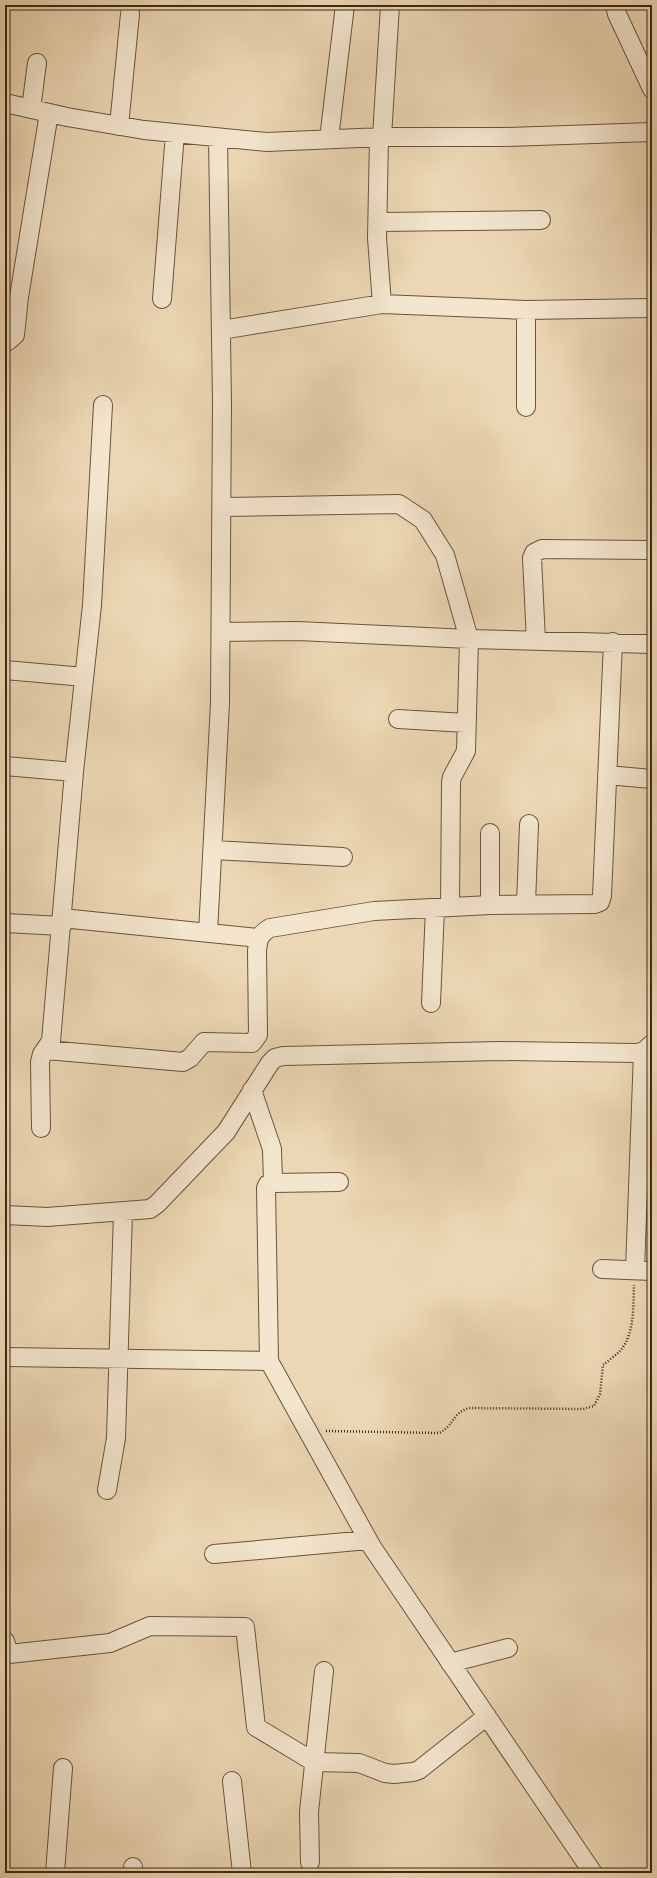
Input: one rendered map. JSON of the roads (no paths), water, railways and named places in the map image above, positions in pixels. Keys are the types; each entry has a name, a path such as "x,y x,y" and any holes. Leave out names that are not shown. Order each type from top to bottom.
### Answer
{"street":[{"path":"329,140 345,5"},
{"path":"382,304 378,222 381,137 390,5"},
{"path":"615,5 617,14 652,89"},
{"path":"119,126 130,14"},
{"path":"31,109 37,63"},
{"path":"5,103 119,126 218,138 267,142 381,137 505,137 652,132"},
{"path":"5,342 15,336 19,298 49,113"},
{"path":"162,299 175,133"},
{"path":"208,933 220,702 221,632 221,330 218,138"},
{"path":"378,222 541,220"},
{"path":"221,330 382,304 526,310 652,308"},
{"path":"526,310 526,406"},
{"path":"41,1128 40,1062 42,1054 47,1050 51,1041 74,772 92,605 103,405"},
{"path":"222,507 399,504 423,520 445,555 469,639 465,754 454,773 451,782 443,908 431,1003"},
{"path":"536,641 532,558 534,553 542,549 652,550"},
{"path":"221,632 298,631 469,639 652,644"},
{"path":"47,1050 183,1062 190,1058 204,1042 252,1043 256,1040 258,1035 258,938 264,931 270,928 374,911 490,905 594,904 600,902 602,896 613,642"},
{"path":"5,670 84,677"},
{"path":"398,719 466,724"},
{"path":"5,766 74,772"},
{"path":"607,775 652,779"},
{"path":"526,904 529,824"},
{"path":"490,833 490,905"},
{"path":"213,850 343,857"},
{"path":"5,924 62,922 258,938"},
{"path":"256,1040 272,1061"},
{"path":"5,1214 47,1217 150,1209 157,1204 226,1132 272,1061 283,1056 648,1048 644,1271 602,1269"},
{"path":"252,1090 272,1149 273,1183"},
{"path":"339,1182 273,1183 268,1184 266,1188 269,1361 368,1540 593,1873"},
{"path":"107,1490 116,1438 123,1212"},
{"path":"5,1357 269,1361"},
{"path":"214,1554 368,1540"},
{"path":"5,1641 9,1654 110,1643 150,1626 245,1626 256,1727 314,1762 359,1763 385,1773 413,1772 419,1770 487,1716"},
{"path":"450,1663 508,1648"},
{"path":"310,1862 309,1812 324,1671"},
{"path":"55,1873 63,1768"},
{"path":"232,1781 242,1873"}]}
